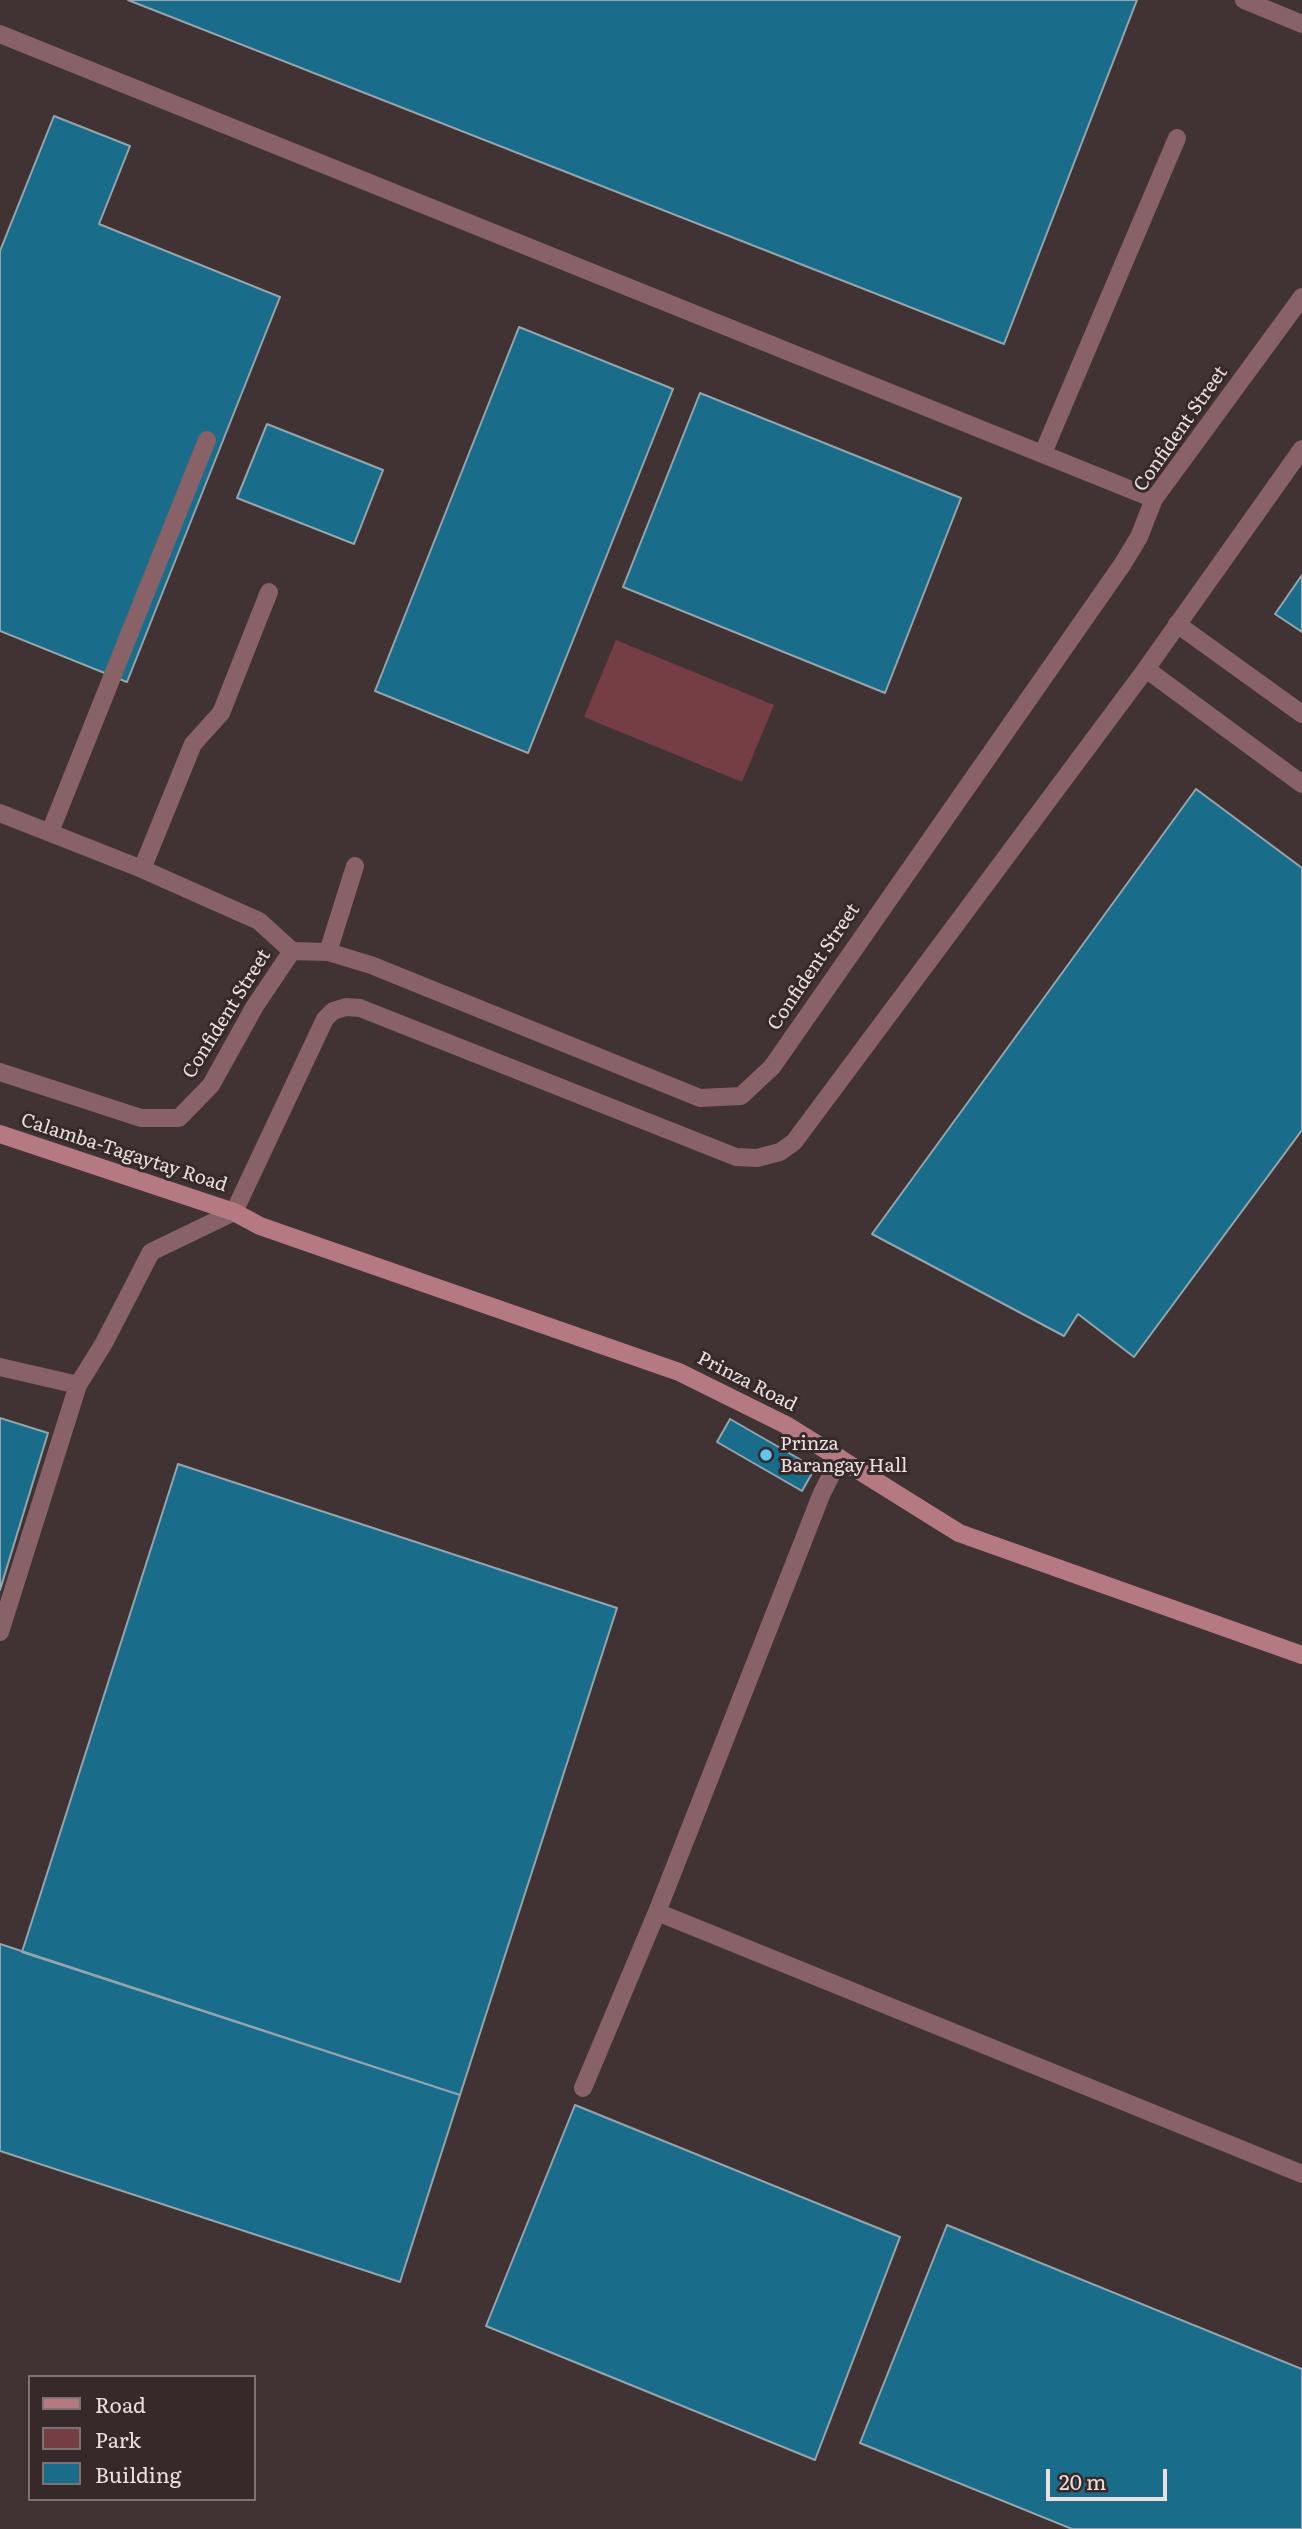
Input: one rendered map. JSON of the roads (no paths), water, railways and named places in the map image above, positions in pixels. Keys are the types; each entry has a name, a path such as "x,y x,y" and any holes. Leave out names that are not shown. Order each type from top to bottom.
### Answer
{"main road":[{"name":"Calamba-Tagaytay Road","path":"0,1134 234,1212"},
{"name":"Prinza Road","path":"234,1212 260,1226 680,1372 786,1425 959,1532 1302,1655"}],"street":[{"path":"1244,0 1302,24"},
{"path":"0,34 1154,499"},
{"path":"1042,453 1177,138"},
{"name":"Confident Street","path":"0,1072 141,1118 179,1118 211,1085 255,1006 292,951 328,952 371,965 700,1098 741,1096 772,1067 1122,565 1139,537 1154,499 1302,297"},
{"path":"50,832 207,440"},
{"path":"0,1632 78,1385 104,1343 151,1252 234,1212 325,1019 333,1011 345,1007 360,1008 736,1157 757,1158 780,1152 794,1142 1146,669 1302,449"},
{"path":"142,869 193,744 220,713 269,592"},
{"path":"1177,624 1302,714"},
{"path":"1146,669 1302,784"},
{"path":"0,813 142,869 259,921 292,951"},
{"path":"328,952 355,866"},
{"path":"0,1367 78,1385"},
{"path":"583,2088 657,1912 822,1493 839,1458"},
{"path":"657,1912 1302,2174"}],"place":[{"name":"Prinza Barangay Hall","path":"766,1455"}]}
